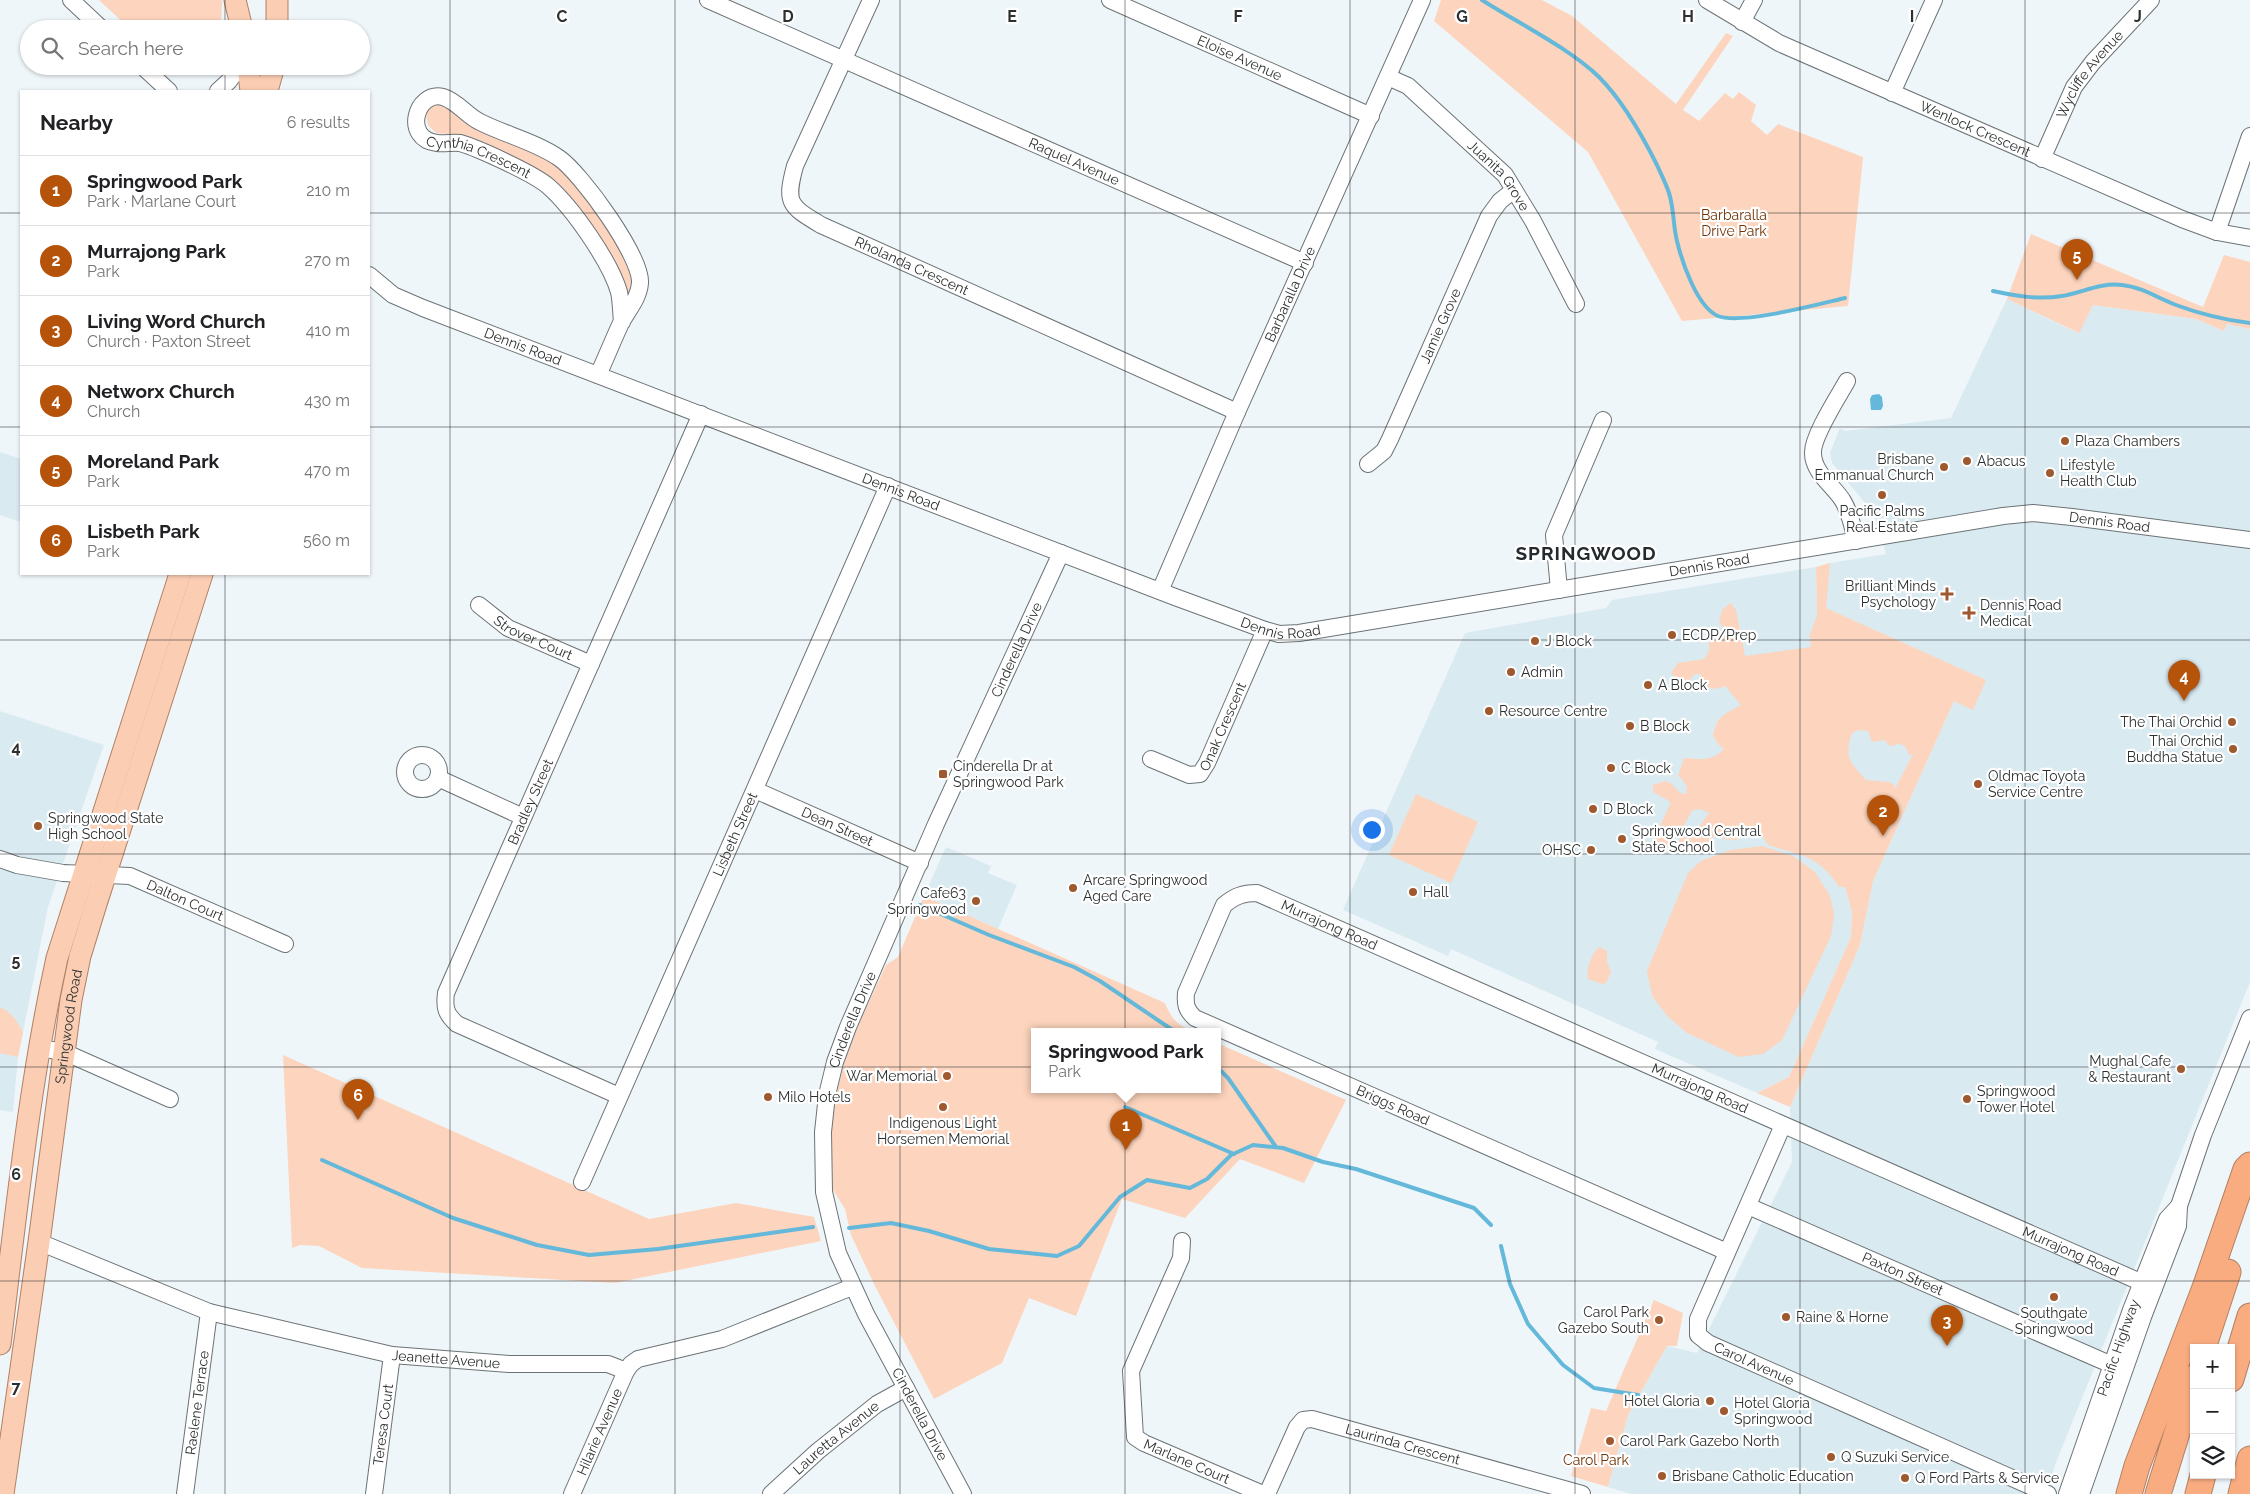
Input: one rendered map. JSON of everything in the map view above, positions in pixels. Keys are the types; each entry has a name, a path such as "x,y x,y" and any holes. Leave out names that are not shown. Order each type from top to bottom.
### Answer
{"highway":[{"path":"2129,1494 2246,1169 2250,1165"},
{"path":"2204,1344 2250,1202"},
{"path":"2235,1366 2250,1316"},
{"path":"2158,1494 2191,1389"},
{"path":"2241,1494 2250,1459"},
{"path":"2198,1494 2202,1479"}],"main road":[{"path":"235,0 240,20"},
{"path":"277,0 277,20"},
{"path":"249,75 251,90"},
{"path":"267,90 271,75"},
{"name":"Springwood Road","path":"0,1344 39,1048 57,958 180,575"},
{"name":"Springwood Road","path":"3,1494 71,1000 80,956 202,575"}],"street":[{"path":"71,0 92,20"},
{"name":"Raquel Avenue","path":"708,0 1305,263"},
{"name":"Rholanda Crescent","path":"871,0 795,166 789,187 790,200 802,214 822,226 1237,412"},
{"name":"Eloise Avenue","path":"1110,0 1371,116"},
{"name":"Barbaralla Drive","path":"1160,591 1237,412 1422,0"},
{"name":"Wenlock Crescent","path":"1707,0 1779,43 2042,159 2182,219 2217,232 2250,238"},
{"path":"1742,22 1754,0"},
{"path":"1892,93 1934,0"},
{"name":"Wycliffe Avenue","path":"2042,159 2064,106 2078,81 2093,62 2151,0"},
{"path":"152,75 168,90"},
{"path":"219,90 233,75"},
{"name":"Juanita Grove","path":"1388,77 1408,86 1505,175 1533,220 1576,304"},
{"name":"Cynthia Crescent","path":"598,375 622,322 634,302 640,284 640,276 623,238 573,171 553,155 471,117 450,100 442,97 433,97 423,104 416,115 416,124 423,138 432,142 459,143 472,148 534,176 558,196 595,244 607,266 619,292 622,322"},
{"path":"2217,232 2250,136"},
{"name":"Jamie Grove","path":"1368,464 1384,451 1390,439 1489,216 1500,201 1514,190"},
{"name":"Dennis Road","path":"370,276 392,295 423,308 1160,591 1279,634 1299,633 2002,516 2033,513 2250,540"},
{"path":"1847,381 1815,440 1812,453 1815,466 1843,501 1850,516 1856,541"},
{"name":"Bradley Street","path":"620,1096 457,1024 448,1016 446,1011 446,993 701,414"},
{"path":"1559,590 1554,535 1602,420"},
{"name":"Lisbeth Street","path":"582,1182 756,790 888,486"},
{"name":"Cinderella Drive","path":"964,1494 852,1287 838,1253 824,1192 823,1132 827,1095 835,1062 848,1026 1061,553"},
{"name":"Strover Court","path":"479,605 508,628 591,664"},
{"name":"Onak Crescent","path":"1151,759 1189,775 1200,774 1208,764 1265,630"},
{"path":"438,778 523,817"},
{"name":"Dean Street","path":"756,790 920,863"},
{"name":"Dalton Court","path":"0,859 17,865 58,872 130,876 285,944"},
{"name":"Murrajong Road","path":"1244,893 1257,893 2148,1286"},
{"name":"Briggs Road","path":"1218,1028 1195,1018 1188,1012 1185,1004 1186,993 1224,905 1234,896 1244,893"},
{"name":"Pacific Highway","path":"2067,1494 2112,1365 2178,1226 2180,1206 2204,1135 2250,1018"},
{"name":"Briggs Road","path":"1221,1029 1728,1252"},
{"path":"39,1048 64,1052 170,1098"},
{"name":"Carol Avenue","path":"1784,1125 1698,1319 1698,1335 1708,1342 2048,1494"},
{"name":"Paxton Street","path":"1748,1206 2112,1365"},
{"name":"Marlane Court","path":"1182,1241 1182,1258 1131,1371 1134,1437 1144,1443 1265,1494"},
{"name":"Jeanette Avenue","path":"39,1242 209,1312 392,1355 509,1364 608,1364 626,1371"},
{"name":"Pacific Highway","path":"2081,1494 2148,1286"},
{"path":"626,1371 631,1364 638,1360 722,1339 852,1287"},
{"name":"Raelene Terrace","path":"185,1494 209,1312"},
{"name":"Teresa Court","path":"374,1494 392,1355"},
{"name":"Hilarie Avenue","path":"572,1494 626,1371"},
{"name":"Lauretta Avenue","path":"771,1494 818,1451 877,1404 906,1388"},
{"name":"Laurinda Crescent","path":"1265,1494 1297,1427 1303,1420 1312,1419 1582,1494"}],"shaded area":[{"path":"2007,299 2078,333 2093,305 2196,319 2224,331 2227,324 2250,329 2250,982 2055,1465 2047,1494 1631,1494 1608,1487 1628,1415 1667,1346 1697,1353 1792,1162 1790,1107 1860,945 1873,881 1954,701 1986,680 1825,608 1830,563 1886,554 1874,514 1832,463 1830,453 1840,428 1845,431 1951,418"},
{"path":"0,452 20,459 20,522 0,515"},
{"name":"Springwood Central State School","path":"1816,567 1817,617 1944,696 1845,887 1852,912 1851,937 1789,1077 1757,1093 1655,1049 1658,1042 1451,949 1448,956 1343,910 1465,633 1606,608 1612,600"},
{"name":"Springwood State High School","path":"0,711 104,745 48,907 18,1057 13,1112 0,1110"},
{"path":"946,847 991,866 988,873 1017,885 998,929 924,896"}],"green space":[{"path":"99,0 222,0 221,20 120,20"},
{"name":"Barbaralla Drive Park","path":"1441,0 1542,0 1572,16 1676,104 1726,33 1733,36 1683,110 1699,121 1725,93 1733,99 1739,92 1756,105 1751,121 1767,135 1778,124 1863,157 1848,306 1682,321 1588,152 1434,21"},
{"path":"435,101 546,156 570,175 617,237 635,274 630,298 556,187 457,135 436,133 428,125 425,110"},
{"path":"2031,234 2203,307 2224,255 2250,262 2250,329 2227,324 2224,331 2196,319 2093,305 2079,333 2007,299"},
{"path":"1830,563 1826,608 1986,680 1973,710 1954,701 1873,881 1860,945 1790,1107 1757,1093 1789,1077 1851,937 1852,912 1845,887 1839,887 1824,868 1808,858 1768,845 1764,838 1745,832 1736,840 1724,839 1717,832 1698,851 1682,854 1678,847 1680,838 1695,833 1709,813 1700,809 1693,810 1682,828 1671,833 1669,846 1654,854 1646,849 1651,846 1671,802 1653,792 1653,785 1665,781 1672,784 1680,793 1686,794 1687,787 1678,776 1684,758 1706,759 1720,753 1724,749 1713,736 1717,724 1722,716 1741,705 1725,686 1715,689 1698,684 1701,674 1695,674 1689,680 1678,680 1671,673 1678,663 1704,659 1709,651 1709,641 1722,638 1724,629 1719,622 1722,610 1730,603 1736,610 1745,656 1811,647 1810,639 1813,639 1809,637 1817,616 1816,567","holes":["1859,730 1868,731 1872,742 1885,740 1888,745 1894,746 1897,743 1905,746 1909,755 1913,754 1895,789 1894,785 1889,782 1866,780 1850,759 1848,748 1852,733"]},
{"path":"1416,794 1478,822 1451,883 1389,855"},
{"path":"1762,846 1793,856 1815,872 1830,896 1834,914 1831,936 1782,1040 1763,1054 1739,1057 1687,1033 1668,1017 1652,996 1647,971 1688,873 1701,861 1731,850"},
{"path":"924,896 1165,1003 1175,1020 1186,1028 1031,1028 1031,1093 1221,1093 1221,1045 1346,1100 1304,1183 1240,1159 1185,1218 1122,1199 1076,1316 1029,1298 1002,1363 934,1399 875,1286 851,1235 845,1209 833,1190 831,1128 836,1094 846,1057 886,965 898,957"},
{"path":"1600,947 1607,951 1607,962 1611,972 1606,983 1602,984 1588,979 1592,957"},
{"path":"0,1008 11,1014 23,1032 18,1057 0,1053"},
{"path":"283,1055 649,1219 736,1203 814,1217 821,1241 615,1283 362,1268 319,1246 300,1245 292,1248"},
{"name":"Carol Park","path":"1654,1300 1683,1313 1677,1346 1667,1346 1628,1415 1608,1487 1571,1476 1591,1408 1606,1411"}],"water":[{"path":"1879,394 1882,397 1883,406 1881,410 1871,410 1870,399 1872,395"}],"waterway":[{"path":"1482,0 1543,36 1587,66 1608,86 1624,107 1651,154 1668,190 1676,235 1683,260 1691,283 1710,311 1718,316 1744,318 1780,313 1845,298"},
{"path":"1993,291 2045,298 2069,295 2114,284 2143,290 2194,311 2250,323"},
{"path":"920,905 989,935 1074,967 1100,981 1170,1028"},
{"path":"1221,1071 1228,1078 1276,1147"},
{"path":"1125,1107 1234,1154"},
{"path":"849,1228 891,1223 929,1231 989,1249 1057,1256 1079,1246 1120,1197 1147,1180 1190,1188 1207,1179 1231,1155 1253,1145 1283,1148 1323,1162 1356,1169 1474,1208 1491,1225"},
{"path":"322,1160 453,1218 537,1245 589,1255 658,1249 813,1227"},
{"path":"1501,1246 1510,1284 1528,1324 1563,1365 1594,1388 1638,1395"}],"place":[{"name":"Moreland Park","path":"2077,280"},
{"name":"Plaza Chambers","path":"2065,441"},
{"name":"Abacus","path":"1967,461"},
{"name":"Brisbane Emmanual Church","path":"1944,467"},
{"name":"Lifestyle Health Club","path":"2050,473"},
{"name":"Pacific Palms Real Estate","path":"1882,495"},
{"name":"Brilliant Minds Psychology","path":"1947,594"},
{"name":"Dennis Road Medical","path":"1969,613"},
{"name":"ECDP/Prep","path":"1672,635"},
{"name":"J Block","path":"1535,641"},
{"name":"Admin","path":"1511,672"},
{"name":"A Block","path":"1648,685"},
{"name":"Networx Church","path":"2184,701"},
{"name":"Resource Centre","path":"1489,711"},
{"name":"The Thai Orchid","path":"2232,722"},
{"name":"B Block","path":"1630,726"},
{"name":"Thai Orchid Buddha Statue","path":"2233,749"},
{"name":"C Block","path":"1611,768"},
{"name":"Cinderella Dr at Springwood Park","path":"943,774"},
{"name":"Oldmac Toyota Service Centre","path":"1978,784"},
{"name":"D Block","path":"1593,809"},
{"name":"Springwood State High School","path":"38,826"},
{"name":"Murrajong Park","path":"1883,836"},
{"name":"Springwood Central State School","path":"1622,839"},
{"name":"OHSC","path":"1591,850"},
{"name":"Arcare Springwood Aged Care","path":"1073,888"},
{"name":"Hall","path":"1413,892"},
{"name":"Cafe63 Springwood","path":"976,901"},
{"name":"Mughal Cafe & Restaurant","path":"2181,1069"},
{"name":"War Memorial","path":"947,1076"},
{"name":"Milo Hotels","path":"768,1097"},
{"name":"Springwood Tower Hotel","path":"1967,1099"},
{"name":"Indigenous Light Horsemen Memorial","path":"943,1107"},
{"name":"Lisbeth Park","path":"358,1120"},
{"name":"Springwood Park","path":"1126,1150"},
{"name":"Southgate Springwood","path":"2054,1297"},
{"name":"Raine & Horne","path":"1786,1317"},
{"name":"Carol Park Gazebo South","path":"1659,1320"},
{"name":"Living Word Church","path":"1947,1346"},
{"name":"Hotel Gloria","path":"1710,1401"},
{"name":"Hotel Gloria Springwood","path":"1724,1411"},
{"name":"Carol Park Gazebo North","path":"1610,1441"},
{"name":"Q Suzuki Service","path":"1831,1457"},
{"name":"Brisbane Catholic Education","path":"1662,1476"},
{"name":"Q Ford Parts & Service","path":"1905,1478"}],"district":[{"name":"SPRINGWOOD","path":"1586,553"}]}
